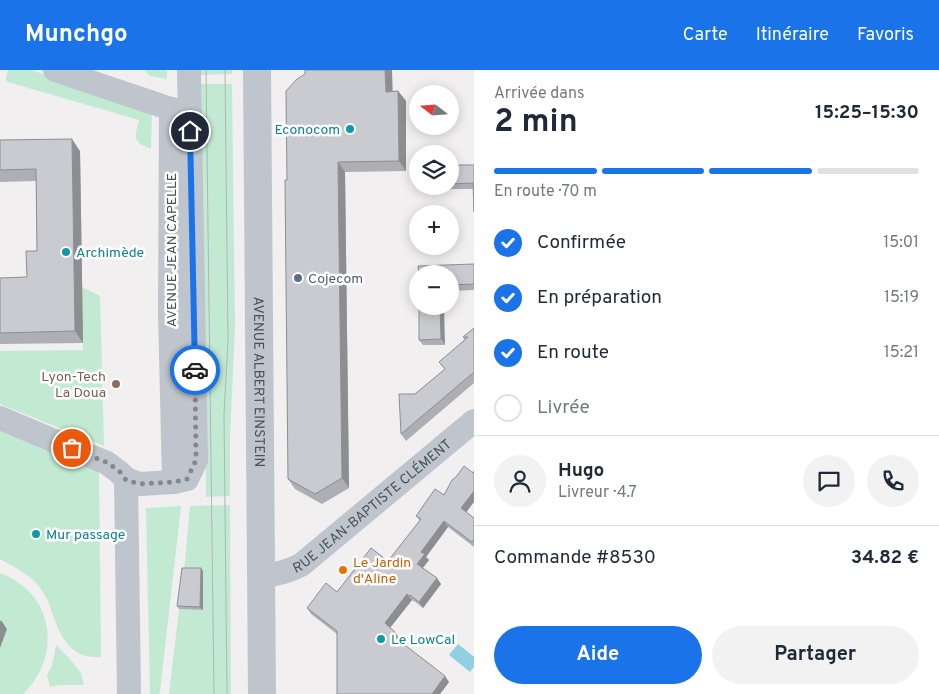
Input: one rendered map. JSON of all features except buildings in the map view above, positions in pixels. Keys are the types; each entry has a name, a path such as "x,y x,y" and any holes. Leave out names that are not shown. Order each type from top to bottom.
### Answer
{"street":[{"path":"55,70 180,111"},
{"name":"AVENUE JEAN CAPELLE","path":"126,480 140,484 174,482 187,479 196,460 180,111 189,70"},
{"name":"AVENUE ALBERT EINSTEIN","path":"256,70 262,694"},
{"path":"0,418 108,463 120,472 126,480 129,694"},
{"name":"RUE JEAN-BAPTISTE CLÉMENT","path":"261,576 274,575 301,565 474,421"}],"green space":[{"path":"9,70 31,70 152,110 151,149 140,144 136,139 139,120 8,82 6,80"},
{"path":"144,70 167,70 167,79 150,76"},
{"path":"201,70 232,70 232,74 201,75"},
{"path":"201,84 232,84 235,327 230,437 230,496 206,497"},
{"path":"82,287 100,296 104,446 0,404 0,351 83,350"},
{"path":"0,431 99,472 101,657 85,656 67,644 59,631 46,597 36,583 0,559"},
{"path":"230,505 231,694 169,694 179,609 202,610 184,571 190,506"},
{"path":"181,506 160,692 159,694 150,694 146,508"},
{"path":"0,573 18,582 32,595 42,610 47,626 48,644 44,661 36,678 23,694 0,694 0,647 7,627 0,624"},
{"path":"56,645 81,673 84,685 50,687 47,675 52,666"}],"water":[{"path":"458,644 474,656 474,667 470,672 449,655"}],"tram line":[{"path":"206,70 214,694"},
{"path":"225,70 228,341 224,414 227,694"}],"way so far":[{"path":"72,448 108,463 120,472 126,480 140,484 174,482 187,479 196,460 195,370"}],"place":[{"name":"Econocom","path":"350,129"},
{"name":"Archimède","path":"66,252"},
{"name":"Cojecom","path":"298,278"},
{"name":"Lyon-Tech La Doua","path":"116,384"},
{"name":"Mur passage","path":"36,534"},
{"name":"Le Jardin d'Aline","path":"343,570"},
{"name":"Le LowCal","path":"381,639"}],"route":[{"path":"190,131 195,370"}]}
